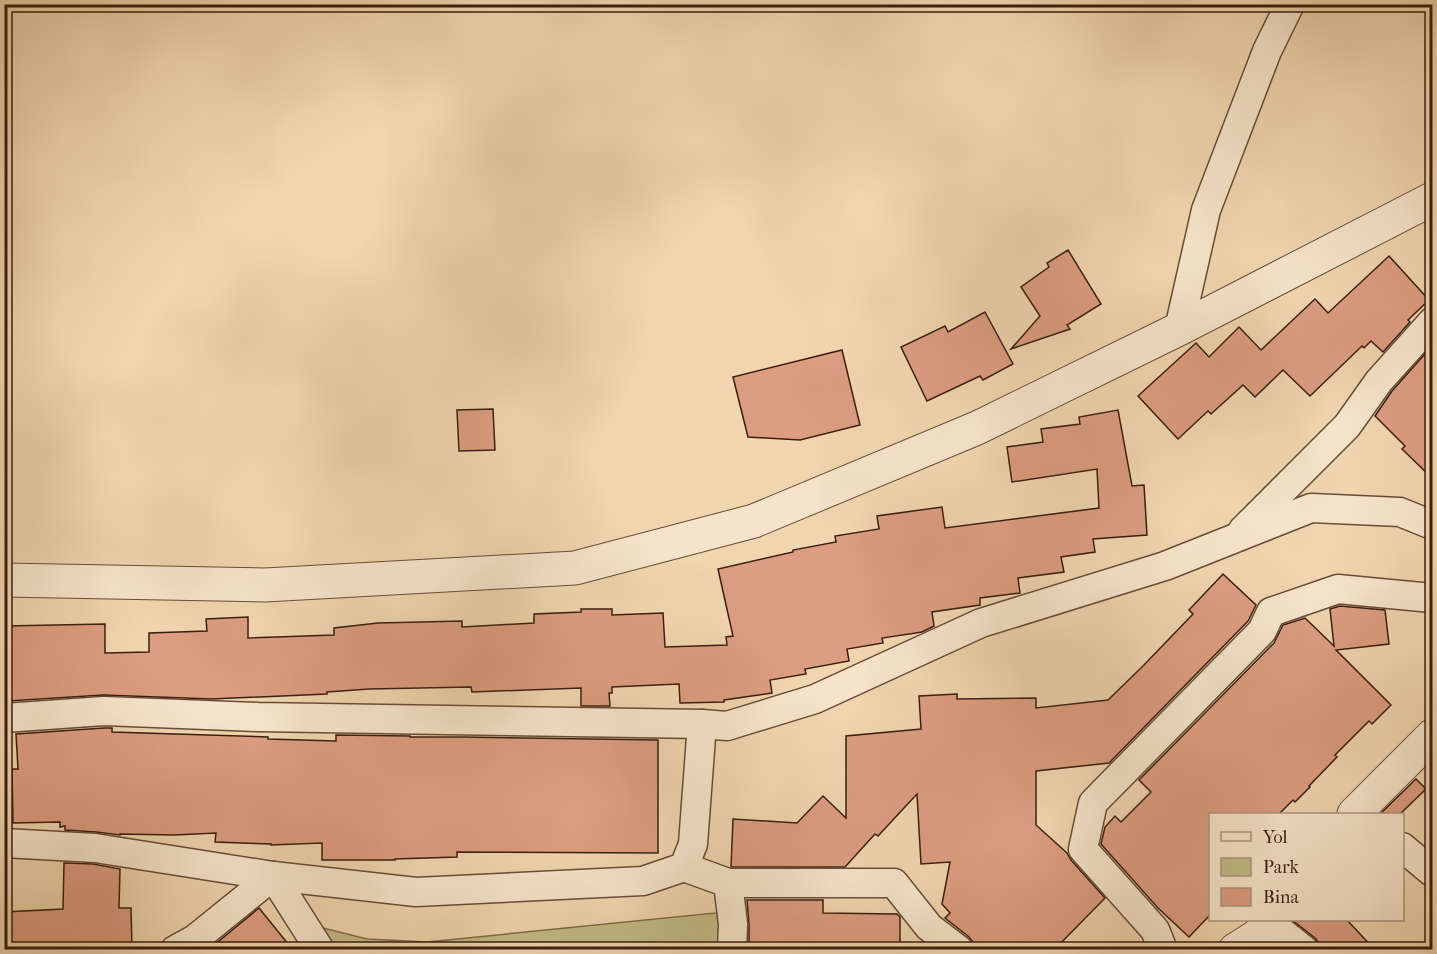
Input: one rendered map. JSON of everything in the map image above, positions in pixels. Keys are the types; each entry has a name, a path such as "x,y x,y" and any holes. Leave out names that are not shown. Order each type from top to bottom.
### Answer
{"street":[{"path":"1179,329 1206,210 1267,51 1290,4"},
{"path":"4,580 265,585 575,568 754,521 976,428 1179,329 1432,199"},
{"path":"1236,538 1347,426 1379,381 1432,322"},
{"path":"4,718 104,711 258,717 727,726 815,699 981,622 1165,566 1311,508 1400,512 1432,525"},
{"path":"1162,950 1155,930 1083,849 1093,803 1263,632 1271,612 1338,589 1432,598"},
{"path":"684,867 693,844 702,724"},
{"path":"1359,813 1432,736"},
{"path":"4,843 96,848 273,876 416,892 643,880 684,867 728,883 894,883 929,927 959,950"},
{"path":"1404,849 1432,872"},
{"path":"175,950 195,939 273,876"},
{"path":"273,876 320,950"},
{"path":"728,883 733,924 732,950"},
{"path":"1235,950 1257,936 1270,921 1304,950"}],"green space":[{"path":"725,912 721,950 338,949 319,927 367,939 427,942"}],"building":[{"path":"1068,250 1101,304 1067,325 1070,329 1011,349 1040,316 1021,287 1049,267 1047,263"},
{"path":"1389,256 1429,300 1408,320 1410,322 1383,352 1371,341 1364,348 1362,346 1310,396 1283,370 1255,397 1243,385 1211,414 1208,411 1178,439 1138,396 1196,343 1209,357 1239,327 1261,350 1315,299 1328,313"},
{"path":"985,312 1013,364 983,380 980,376 927,401 901,347 945,326 948,332"},
{"path":"1432,346 1432,478 1402,449 1405,446 1375,416 1392,391"},
{"path":"842,350 860,425 800,440 748,437 733,377"},
{"path":"493,409 495,450 459,451 457,410"},
{"path":"1118,410 1132,486 1144,485 1147,535 1093,539 1095,552 1061,557 1064,572 1018,578 1020,593 980,598 980,605 932,612 934,626 922,632 882,638 883,643 847,649 849,661 805,669 806,674 770,680 772,693 724,700 724,702 680,703 679,684 612,687 612,693 609,693 610,706 581,706 581,688 472,692 471,687 369,689 327,692 327,694 211,699 103,695 8,701 5,626 105,624 105,653 149,652 149,633 207,631 206,619 248,617 248,638 334,635 334,628 378,623 462,621 462,627 534,623 534,614 581,612 581,609 612,609 612,615 663,613 665,647 727,645 726,637 733,636 718,569 836,542 835,536 879,529 877,516 942,507 945,528 1099,508 1097,469 1012,482 1007,447 1043,442 1041,429 1080,424 1079,417"},
{"path":"1223,574 1256,605 1248,621 1109,763 1036,771 1036,825 1067,853 1105,898 1054,950 975,950 974,943 969,937 945,918 950,913 942,904 950,862 921,864 917,794 878,836 875,834 845,867 731,867 733,819 797,823 823,796 846,818 846,736 921,729 919,696 957,694 957,699 1036,698 1036,708 1108,700 1193,614 1189,610"},
{"path":"1340,606 1385,610 1389,644 1336,650 1391,705 1372,724 1369,721 1335,755 1337,757 1310,787 1280,813 1209,813 1209,916 1189,937 1158,908 1101,844 1105,827 1115,816 1121,822 1151,792 1139,780 1274,643 1283,625 1305,618 1334,646 1330,609"},
{"path":"112,728 112,732 336,741 336,735 658,740 658,853 457,852 457,857 322,860 322,843 271,845 215,842 216,833 120,835 65,830 65,826 60,827 60,822 13,823 12,769 18,769 16,734"},
{"path":"1416,779 1426,789 1401,813 1381,813"},
{"path":"64,863 93,864 120,869 119,908 131,908 132,950 4,950 4,912 63,909"},
{"path":"747,900 823,900 823,913 897,914 900,917 900,950 749,950"},
{"path":"259,908 293,950 208,950"},
{"path":"1293,921 1348,921 1375,950 1320,950 1315,938"}]}
